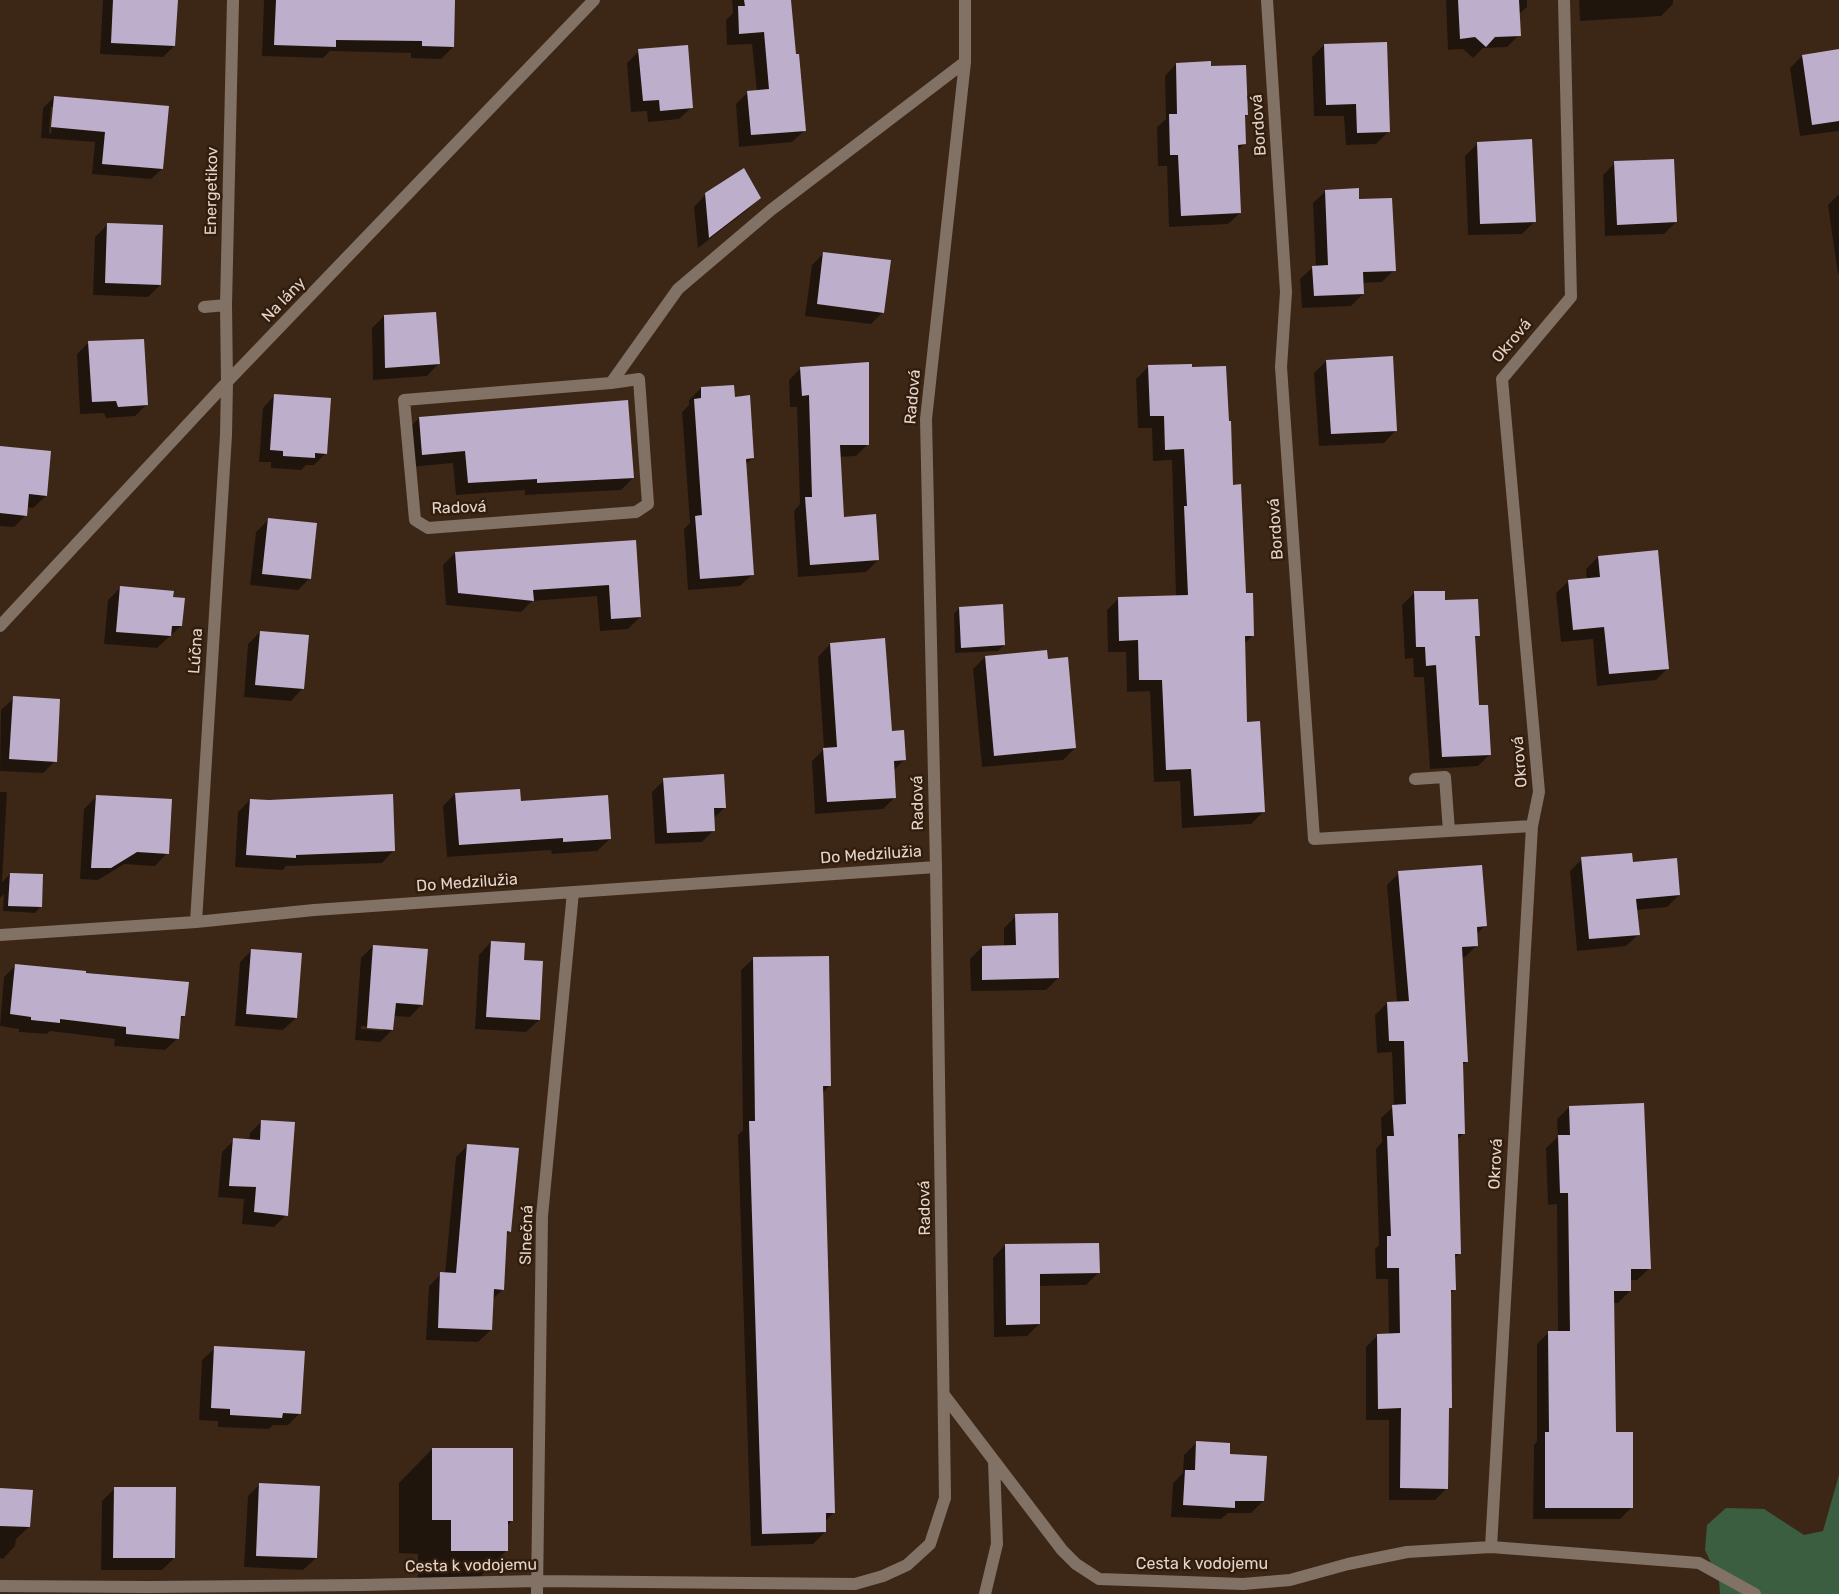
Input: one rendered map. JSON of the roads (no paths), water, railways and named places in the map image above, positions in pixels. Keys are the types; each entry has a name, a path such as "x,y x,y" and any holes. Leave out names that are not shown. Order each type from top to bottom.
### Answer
{"street":[{"name":"Energetikov","path":"227,382 226,305 233,0"},
{"name":"Na lány","path":"0,626 227,382 594,0"},
{"name":"Radová","path":"930,1544 945,1498 936,866 926,419 965,62 965,0"},
{"name":"Bordová","path":"1267,0 1286,292 1280,367 1314,839 1532,826"},
{"name":"Okrová","path":"1491,1547 1532,826 1539,792 1502,379 1571,297 1564,0"},
{"path":"611,383 678,289 771,210 965,62"},
{"path":"204,307 226,305"},
{"name":"Radová","path":"638,380 648,504 636,512 428,528 415,520 404,400 611,383 638,380"},
{"name":"Lúčna","path":"196,922 226,434 227,382"},
{"path":"1415,779 1444,777 1449,831"},
{"name":"Do Medzilužia","path":"0,935 196,922 314,910 936,866"},
{"name":"Slnečná","path":"537,1594 542,1216 573,892"},
{"name":"Cesta k vodojemu","path":"944,1395 1062,1550 1076,1564 1099,1579 1242,1584 1290,1580 1348,1564 1408,1552 1491,1547 1699,1563 1755,1594"},
{"path":"985,1594 998,1544 994,1461"},
{"name":"Cesta k vodojemu","path":"0,1586 148,1591 537,1581 855,1584 883,1576 907,1565 930,1544"}]}
